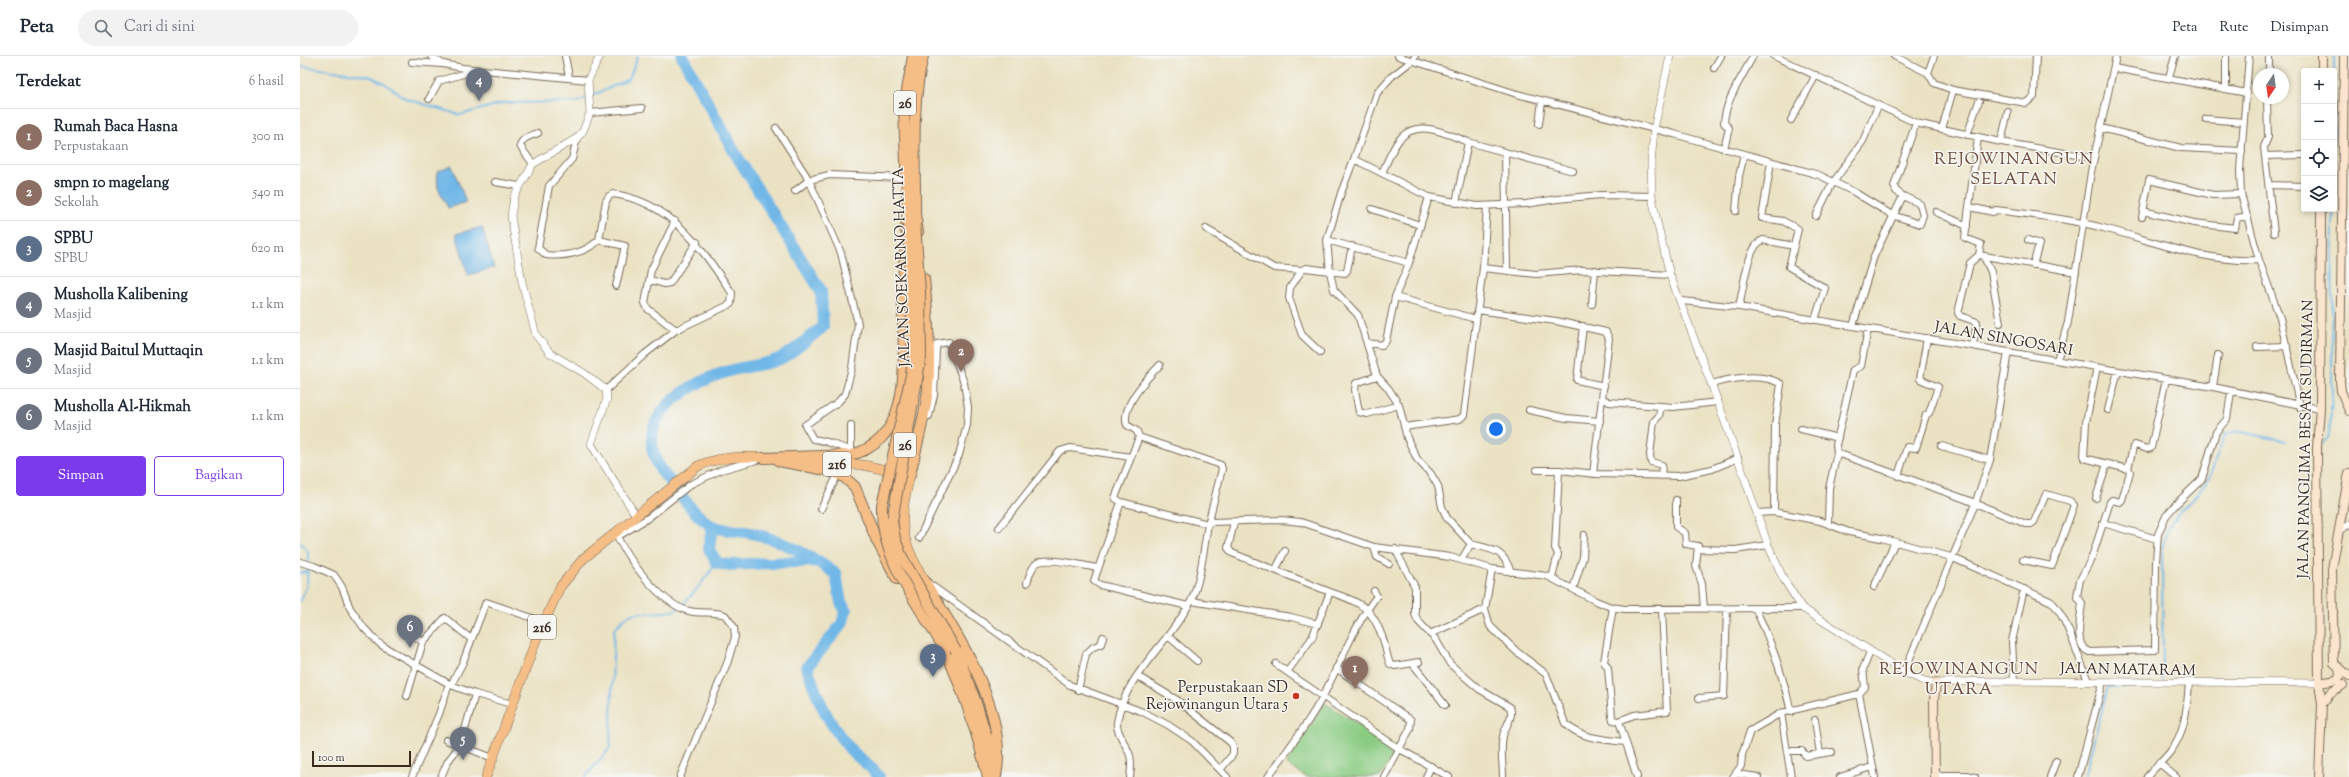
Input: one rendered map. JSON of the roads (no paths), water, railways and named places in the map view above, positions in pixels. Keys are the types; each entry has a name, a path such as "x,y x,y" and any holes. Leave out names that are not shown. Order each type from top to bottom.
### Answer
{"highway":[{"name":"JALAN SOEKARNO HATTA","path":"911,219 905,178 904,108 908,76 913,56"},
{"name":"JALAN SOEKARNO HATTA","path":"923,56 915,104 913,150 911,219 911,375 882,505 881,520 885,538 893,560 949,651"},
{"path":"910,475 926,402 932,349 911,219"},
{"path":"764,458 865,452 876,445 887,434 894,420 899,400 905,353 902,308 911,219"},
{"path":"764,458 838,474 855,487 877,541 914,609 949,651"},
{"path":"924,580 966,652 983,690 997,737 1000,758 994,777"},
{"name":"26","path":"949,651 973,690 986,728 994,777"}],"main road":[{"path":"2322,56 2322,68"},
{"path":"2344,56 2347,146 2340,381 2341,391 2349,411"},
{"name":"JALAN PANGLIMA BESAR SUDIRMAN","path":"2319,777 2322,704 2319,683 2317,447 2320,409 2321,212"},
{"name":"216","path":"486,777 504,732 512,704 544,622 560,588 583,559 616,534 635,514 645,509 687,473 710,460 764,458 863,465 910,475"},
{"name":"JALAN PANGLIMA BESAR SUDIRMAN","path":"2339,666 2334,663 2332,569 2349,473"},
{"path":"910,475 902,508 901,524 910,554 924,580"},
{"path":"2339,666 2349,676"},
{"path":"2331,682 2339,678 2341,672 2339,666"},
{"path":"2319,683 2331,682 2346,685"},
{"path":"1935,776 1934,700 1936,683"},
{"path":"2322,704 2330,694 2346,685"}],"street":[{"path":"431,56 443,64"},
{"path":"565,56 569,78"},
{"path":"600,56 588,80 587,89 590,98 590,113 583,131 577,138 533,164 519,186 512,203 512,225 522,282 536,334 550,353 584,373 606,390 607,399 591,444 635,514"},
{"path":"1398,56 1414,58 1542,101 1654,129 1802,170 1833,182 1892,215 1920,224 1923,215 1920,204 1903,196 1896,191 1894,186 1916,123"},
{"path":"1139,437 1115,495 1116,500 1120,502 1208,524 1211,522 1281,520 1301,522 1374,546 1461,560 1492,569 1552,578 1613,607 1662,610 1756,610 1802,608 1783,578 1768,545 1682,301 1670,275 1652,196 1651,164 1654,129 1670,56"},
{"path":"1714,68 1722,56"},
{"path":"1724,149 1729,128 1724,123 1724,118 1730,102 1753,56"},
{"path":"1774,56 1916,123 2001,142 2094,158"},
{"path":"1894,56 1929,73 1933,81 1953,90 2026,103 2034,97 2036,56"},
{"path":"1929,73 1934,56"},
{"path":"2057,360 2068,322 2082,223 2094,158 2116,56"},
{"path":"2169,77 2175,56"},
{"path":"2226,56 2226,88"},
{"path":"2249,56 2242,151 2241,194 2259,260 2280,318 2300,406"},
{"path":"2268,68 2269,56"},
{"path":"1414,58 1391,77 1377,93 1341,193 1327,240 1330,272 1338,296 1358,315 1377,376 1388,388 1399,405 1407,427 1406,438 1417,459 1431,474 1438,486 1442,508 1447,518 1471,544 1502,554 1506,558 1511,572"},
{"path":"412,62 588,80"},
{"path":"2114,68 2169,77 2247,93"},
{"path":"429,100 439,81 465,75 478,69"},
{"path":"1791,120 1816,75"},
{"path":"1942,129 1953,90"},
{"path":"1967,135 1979,100"},
{"path":"1539,124 1542,101"},
{"path":"2267,104 2268,137 2264,146 2266,176 2270,185 2274,233"},
{"path":"1816,216 1833,182 1863,141 1878,106"},
{"path":"590,113 642,108"},
{"path":"2001,142 2008,112"},
{"path":"2206,119 2244,122"},
{"path":"776,128 809,180 841,253 858,324 852,368 845,394 838,402 805,425 813,439 824,440 851,453 850,425"},
{"path":"1382,172 1398,141 1416,129 1434,128 1468,142 1573,171"},
{"path":"2101,128 2181,148 2242,151"},
{"path":"533,164 522,150 521,142 523,139 538,133"},
{"path":"1978,137 1965,238 1981,244 1981,256 1991,272 2000,323"},
{"path":"577,138 572,159 549,186 538,248 546,255 566,254 582,251 599,240 625,246 616,286"},
{"path":"1456,203 1468,142"},
{"path":"1505,152 1507,270"},
{"path":"1736,211 1739,176 1744,154"},
{"path":"2265,156 2301,155"},
{"path":"1354,159 1429,197 1456,203 1487,206 1585,196 1652,196"},
{"path":"1770,162 1762,218 1784,221 1798,229 1790,267 1825,288 1814,320"},
{"path":"795,191 809,180 820,176 841,174 905,178"},
{"path":"2241,194 2213,194 2149,180 2143,214 2194,223 2235,228 2237,218 2247,216"},
{"path":"495,182 519,186"},
{"path":"2270,185 2301,186"},
{"path":"599,240 606,201 609,196 613,194 643,203 675,221 696,242 732,293 733,299 727,307 676,330 645,354 606,390"},
{"path":"1853,326 1874,256 1892,215 1903,196"},
{"path":"1367,343 1382,344 1386,342 1395,296 1409,263 1429,197"},
{"path":"1407,427 1460,419 1464,415 1483,268 1487,206"},
{"path":"1969,207 2082,223 2204,256 2224,259 2259,260"},
{"path":"1372,209 1420,225"},
{"path":"1936,212 1967,226"},
{"path":"675,221 651,270 651,280 646,306 676,330"},
{"path":"1206,229 1274,268 1302,270 1308,268 1342,274 1347,271 1352,246"},
{"path":"1327,240 1409,263"},
{"path":"1739,307 1750,256 1758,243 1763,240 1794,246"},
{"path":"2028,240 2039,244 2033,265"},
{"path":"651,280 664,284 670,283 696,242"},
{"path":"1973,346 1977,322 1960,316 1958,313 1970,262 1981,256 2076,272"},
{"path":"1483,268 1536,274 1594,270 1670,275"},
{"path":"1302,270 1290,288 1289,298 1302,335 1320,352"},
{"path":"1592,304 1594,270"},
{"path":"1395,296 1476,318"},
{"name":"JALAN SINGOSARI","path":"1682,301 1739,307 2057,360 2213,387 2231,392 2320,409"},
{"path":"1477,310 1584,326 1606,332 1608,334 1604,386 1593,474"},
{"path":"1584,326 1577,380 1604,386"},
{"path":"1828,524 1829,488 1837,453 1838,438 1853,370 1860,366 1868,329"},
{"path":"1898,476 1907,447 1916,448 1926,415 1929,413 1938,387 1920,379 1927,338"},
{"path":"919,538 958,455 967,425 968,407 964,382 950,342 937,344 932,349 934,395 929,416"},
{"path":"2257,347 2287,346"},
{"path":"1904,672 1951,557 1975,504 1990,460 2008,352"},
{"path":"2213,387 2218,355"},
{"path":"1130,777 1131,758 1127,746 1116,725 1121,704 1137,676 1168,636 1189,603 1202,561 1208,524 1222,469 1221,465 1139,437 1136,431 1127,425 1126,417 1135,392 1160,365"},
{"path":"2097,367 2086,422 2084,456 2086,459 2128,469"},
{"path":"2108,410 2118,371"},
{"path":"1377,376 1356,383 1355,390 1360,412 1367,414 1399,405"},
{"path":"1712,384 1733,377 1748,377 1781,384 1775,425 1774,512"},
{"path":"2166,379 2151,448 2147,449 2134,446 2128,469 2130,472 2122,500 2120,502 2111,500 2092,557 2082,574 2077,592 2082,603 2078,630 2084,648 2089,652 2154,651 2157,539 2166,516 2202,479 2216,432 2226,419 2231,392"},
{"path":"1602,398 1615,403 1673,407 1718,402"},
{"path":"1660,406 1659,416 1654,421 1650,455 1651,462 1662,465 1661,476"},
{"path":"1529,410 1566,418 1600,421"},
{"path":"1801,429 1838,438"},
{"path":"1941,446 1990,460"},
{"path":"999,528 1060,451 1070,448 1131,457"},
{"path":"1837,453 2031,524 2046,494 2070,501 2074,505 2052,566 2023,560"},
{"path":"680,777 728,661 735,637 734,627 725,615 713,611 689,611 665,597 626,553 616,534 648,518 691,484 721,470 764,458"},
{"path":"1537,470 1559,470 1593,474 1679,476 1712,469 1738,458"},
{"path":"2096,498 2107,464"},
{"path":"1552,578 1558,554 1555,548 1559,470"},
{"path":"821,509 838,474"},
{"path":"1676,500 1676,528 1685,533 1685,544 1698,545 1699,549 1696,566 1702,584 1704,609"},
{"path":"1120,502 1093,580 1100,585 1189,603 1291,617 1318,624"},
{"path":"1757,513 1774,512 1828,524 1849,532 1895,542 1951,557 2024,589 2056,605 2088,682"},
{"path":"1234,522 1230,551 1352,600 1367,609 1376,621 1390,664 1395,666 1416,663 1445,705"},
{"path":"2103,523 2157,539"},
{"path":"2339,531 2349,524"},
{"path":"1573,589 1583,557 1584,535"},
{"path":"1874,587 1895,542"},
{"path":"1461,560 1471,544"},
{"path":"1699,549 1735,550 1768,545"},
{"path":"1374,546 1376,557 1389,564"},
{"path":"1395,549 1415,587 1415,614 1418,621 1430,634 1450,664 1479,689 1510,707 1512,712 1510,721 1503,737 1503,777"},
{"path":"1276,569 1286,551"},
{"path":"1027,583 1034,566 1042,561 1074,563 1097,568"},
{"path":"301,562 334,575 342,587 350,608 364,628 381,645 450,684 475,694 512,704"},
{"path":"1492,569 1485,609 1490,626 1517,652 1546,674 1561,716 1571,730 1586,736 1625,742"},
{"path":"924,580 1078,690 1121,704 1168,725 1192,741 1227,777"},
{"path":"2014,681 2012,641 2024,589"},
{"path":"1268,777 1308,722 1322,697 1362,614 1377,596 1374,591"},
{"path":"1287,672 1312,638 1330,592"},
{"path":"412,777 450,684 463,662 470,639 486,602 544,622"},
{"path":"1613,607 1604,662 1608,668 1612,717 1613,720 1619,721 1639,714 1667,711 1662,610"},
{"name":"JALAN MATARAM","path":"1802,608 1904,672 1924,681 1936,683 2014,681 2319,683"},
{"path":"1430,634 1485,609"},
{"path":"1699,698 1724,696 1727,609"},
{"path":"1756,610 1770,638 1783,679 1791,712"},
{"path":"407,696 423,642 445,618 470,639"},
{"path":"401,626 423,642"},
{"path":"1168,636 1197,661"},
{"path":"1078,690 1086,654 1093,647 1101,644 1103,637"},
{"path":"1758,777 1735,776 1750,731 1781,713 1791,712 1859,694 1865,687 1864,669 1870,652"},
{"path":"1276,664 1398,748 1449,777"},
{"path":"1336,668 1411,720 1410,729 1398,748 1384,777"},
{"path":"1137,676 1177,700 1230,742 1233,746 1233,754 1220,770"},
{"path":"2078,777 2103,682"},
{"path":"2147,777 2170,752 2182,730 2185,719 2189,683"},
{"path":"441,777 448,761 461,744 475,694"},
{"path":"1859,694 1875,777"},
{"path":"1781,713 1789,751 1791,777"},
{"path":"1815,720 1820,754"},
{"path":"1619,721 1637,777"},
{"path":"446,740 461,744 493,758"},
{"path":"1789,751 1802,751 1806,756 1832,752"},
{"path":"2050,777 2056,761"},
{"path":"2159,763 2176,777"},
{"path":"1426,777 1431,766"},
{"path":"1840,777 1872,766"},
{"path":"1935,776 1966,775 1975,777"}],"water":[{"path":"452,166 466,202 448,208 438,188 437,172"},
{"path":"482,227 494,268 468,275 456,234"}],"waterway":[{"path":"300,66 369,76 384,83 407,99 460,115 503,103 578,102 629,79 638,56"},
{"path":"682,56 735,153 821,291 823,327 782,358 768,363 726,372 708,379 675,398 663,411 655,426 652,442 656,459 667,478 687,503 710,525 720,529 766,537 787,545 808,556 836,574 841,603 846,610 842,624 807,667 819,700 830,721 850,749 879,777"},
{"path":"2334,56 2334,140"},
{"path":"2322,443 2328,438 2332,393 2333,212"},
{"path":"2163,680 2162,554 2164,540 2168,529 2173,520 2200,491 2207,481 2225,435 2236,431 2285,441"},
{"path":"712,526 709,549 717,563 727,565 816,561"},
{"path":"300,542 308,552 308,562"},
{"path":"585,777 610,748 614,630 626,617 636,613 669,612 675,610 687,600 717,563"},
{"path":"300,601 307,586 308,566"},
{"path":"300,573 308,572"},
{"path":"2084,777 2108,687 2151,685"}],"place":[{"name":"Musholla Kalibening","path":"479,101"},
{"name":"smpn 10 magelang","path":"961,372"},
{"name":"Musholla Al-Hikmah","path":"410,648"},
{"name":"SPBU","path":"933,677"},
{"name":"Rumah Baca Hasna","path":"1355,689"},
{"name":"Perpustakaan SD Rejowinangun Utara 5","path":"1296,696"},
{"name":"Masjid Baitul Muttaqin","path":"463,760"}],"district":[{"name":"REJOWINANGUN SELATAN","path":"2014,168"},
{"name":"REJOWINANGUN UTARA","path":"1959,678"}]}
